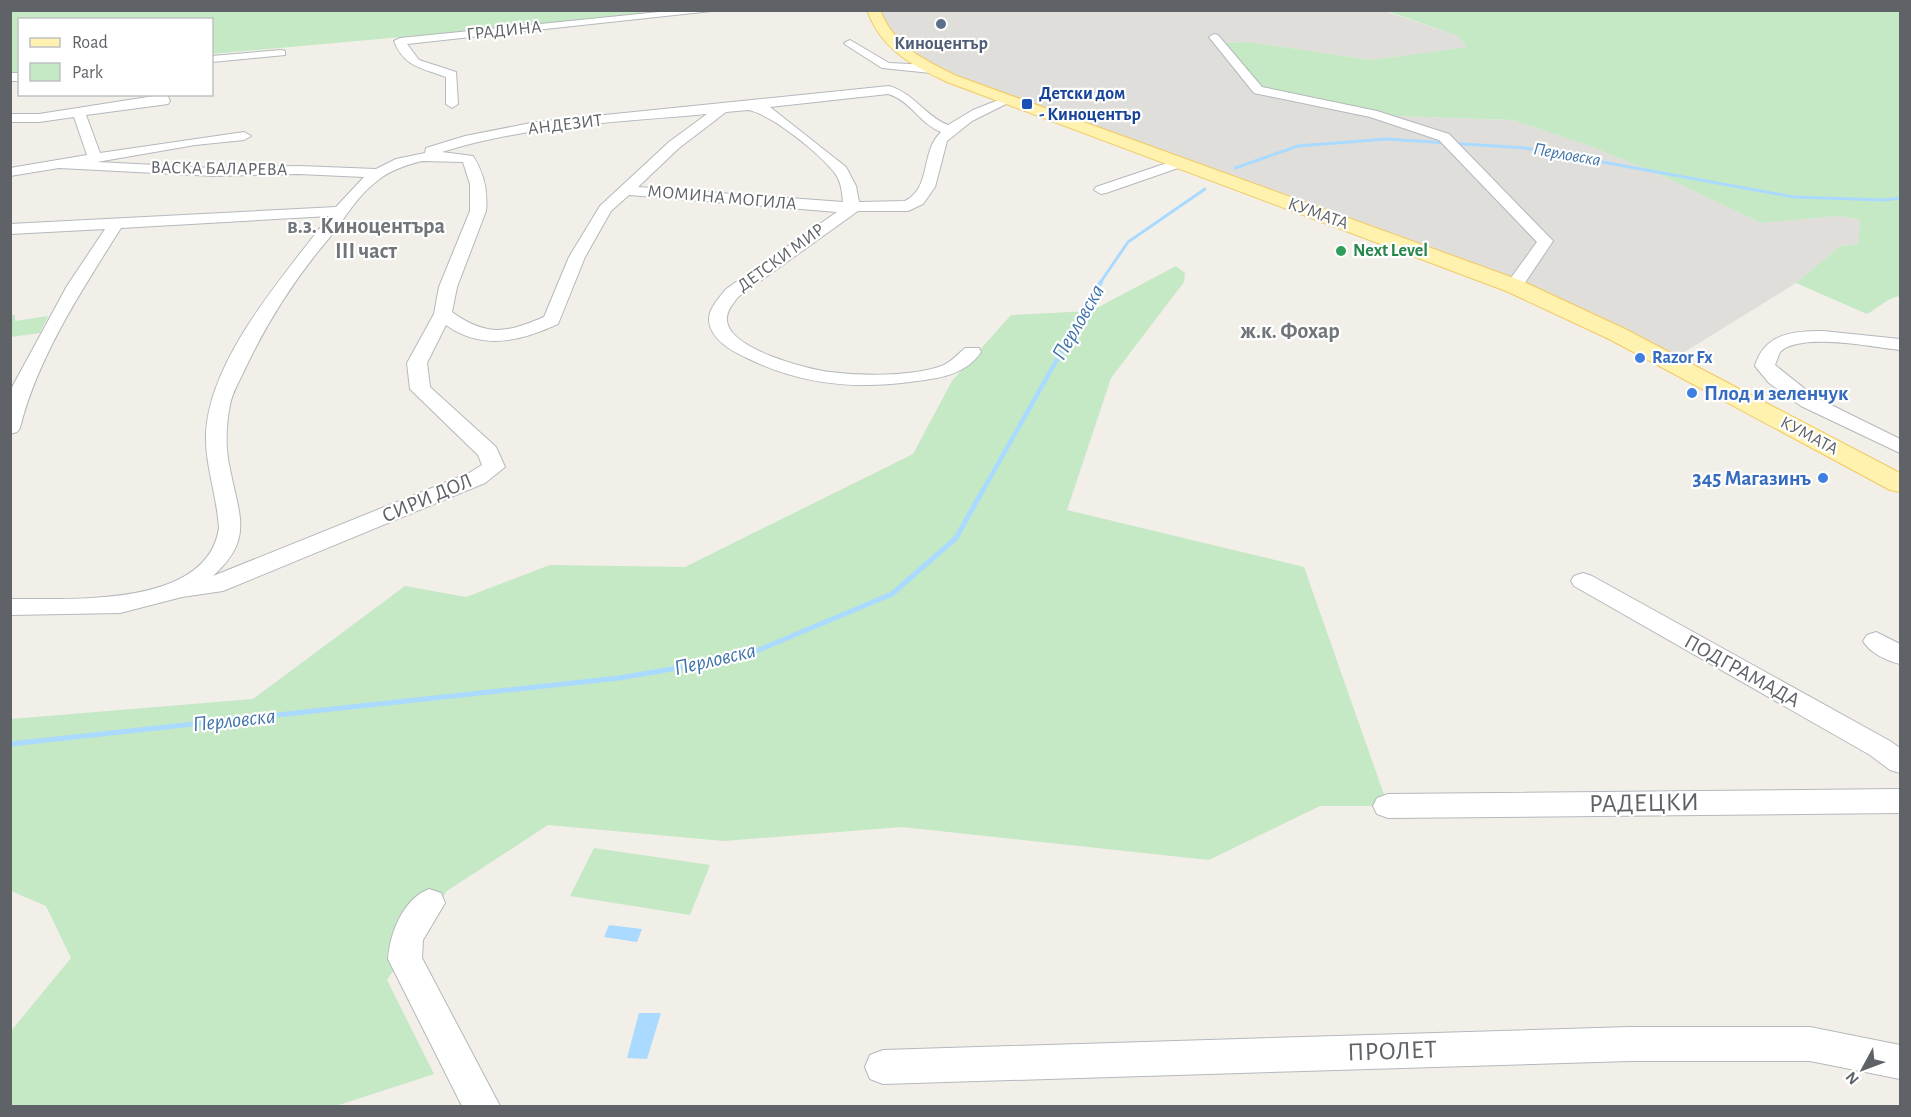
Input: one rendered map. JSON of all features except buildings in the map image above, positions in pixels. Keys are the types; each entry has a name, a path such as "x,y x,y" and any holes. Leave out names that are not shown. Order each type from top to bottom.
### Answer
{"main road":[{"name":"КУМАТА","path":"873,10 880,29 890,43 931,69 1006,100 1514,286 1617,334 1900,484"}],"street":[{"name":"ГРАДИНА","path":"452,104 452,75 426,69 404,50 400,41 716,10"},
{"path":"1214,37 1258,90 1371,114 1425,129 1444,137 1545,241 1514,286"},
{"path":"850,43 886,66 931,69"},
{"path":"213,59 280,53"},
{"path":"748,106 889,90 901,92 935,127 948,130"},
{"path":"10,118 79,113 164,101 162,96"},
{"path":"748,106 765,109 782,120 841,170 849,186 851,203 855,206 899,207 916,203 933,177 937,146 948,130 1006,100"},
{"name":"АНДЕЗИТ","path":"379,173 462,140 487,135 584,122 748,106"},
{"path":"412,159 455,156 468,159 472,166 480,201 473,230 448,287 443,314 474,334 501,336 528,331 552,320 577,257 605,209 674,145 722,109"},
{"path":"79,113 94,157"},
{"path":"10,172 195,141 244,136"},
{"path":"1101,190 1179,163"},
{"name":"ВАСКА БАЛАРЕВА","path":"60,164 214,172 299,170 379,173"},
{"path":"10,607 109,607 180,589 217,561 232,531 229,502 219,469 217,438 221,399 245,349 304,256 339,211 379,173"},
{"name":"МОМИНА МОГИЛА","path":"626,190 837,207 855,206"},
{"name":"ДЕТСКИ МИР","path":"855,206 732,293 720,309 718,321 723,334 747,351 789,370 838,380 887,381 935,373 955,367 972,352"},
{"path":"10,230 339,211"},
{"path":"10,428 18,396 76,286 116,223"},
{"name":"СИРИ ДОЛ","path":"180,589 214,585 477,478 494,467 488,452 420,389 417,363 443,314"},
{"path":"1900,344 1802,337 1782,341 1767,353 1765,366 1774,379 1793,393 1900,447"},
{"name":"ПОДГРАМАДА","path":"1583,581 1880,748 1900,762"},
{"path":"1876,641 1900,655"},
{"name":"РАДЕЦКИ","path":"1388,806 1900,801"},
{"path":"429,903 406,937 405,959 481,1107"},
{"name":"ПРОЛЕТ","path":"883,1067 1630,1044 1810,1044 1900,1062"}],"shaded area":[{"path":"873,11 1384,11 1458,36 1468,47 1371,60 1249,42 1222,43 1398,116 1513,120 1593,147 1667,178 1761,223 1837,216 1860,219 1858,244 1840,246 1796,283 1670,361 1617,334 919,63"}],"green space":[{"path":"1384,10 1900,11 1900,296 1887,301 1867,314 1796,283 1840,246 1858,244 1860,219 1837,216 1761,223 1667,178 1593,147 1513,120 1398,116 1263,88 1221,43 1249,42 1371,60 1467,47 1458,36"},
{"path":"11,11 689,11 213,54 213,18 18,18 18,72 11,73"},
{"path":"1176,266 1185,273 1184,282 1111,378 1067,510 1304,567 1388,806 1320,806 1209,860 902,827 724,841 548,825 447,891 387,980 434,1074 336,1106 11,1106 11,1031 71,958 46,906 11,891 11,719 253,699 405,586 466,597 550,565 685,567 913,454 952,381 1011,315 1091,311"},
{"path":"11,315 15,315 15,321 48,316 40,333 11,337"},
{"path":"594,848 710,865 690,915 570,896"}],"water":[{"path":"609,925 642,929 637,942 604,937"},
{"path":"639,1013 661,1013 647,1059 627,1058"}],"waterway":[{"name":"Перловска","path":"1235,168 1298,146 1386,139 1526,148 1794,197 1885,200 1900,198"},
{"name":"Перловска","path":"1100,283 1128,242 1205,189"},
{"name":"Перловска","path":"982,492 1101,282"},
{"name":"Перловска","path":"10,744 619,678 742,657 892,594 956,538 983,490"}],"place":[{"name":"Киноцентър","path":"941,24"},
{"name":"Детски дом - Киноцентър","path":"1027,104"},
{"name":"Next Level","path":"1341,251"},
{"name":"Razor Fx","path":"1640,358"},
{"name":"Плод и зеленчук","path":"1692,393"},
{"name":"345 Магазинъ","path":"1823,478"}],"district":[{"name":"в.з. Киноцентъра ІІІ част","path":"366,238"},
{"name":"ж.к. Фохар","path":"1290,331"}]}
